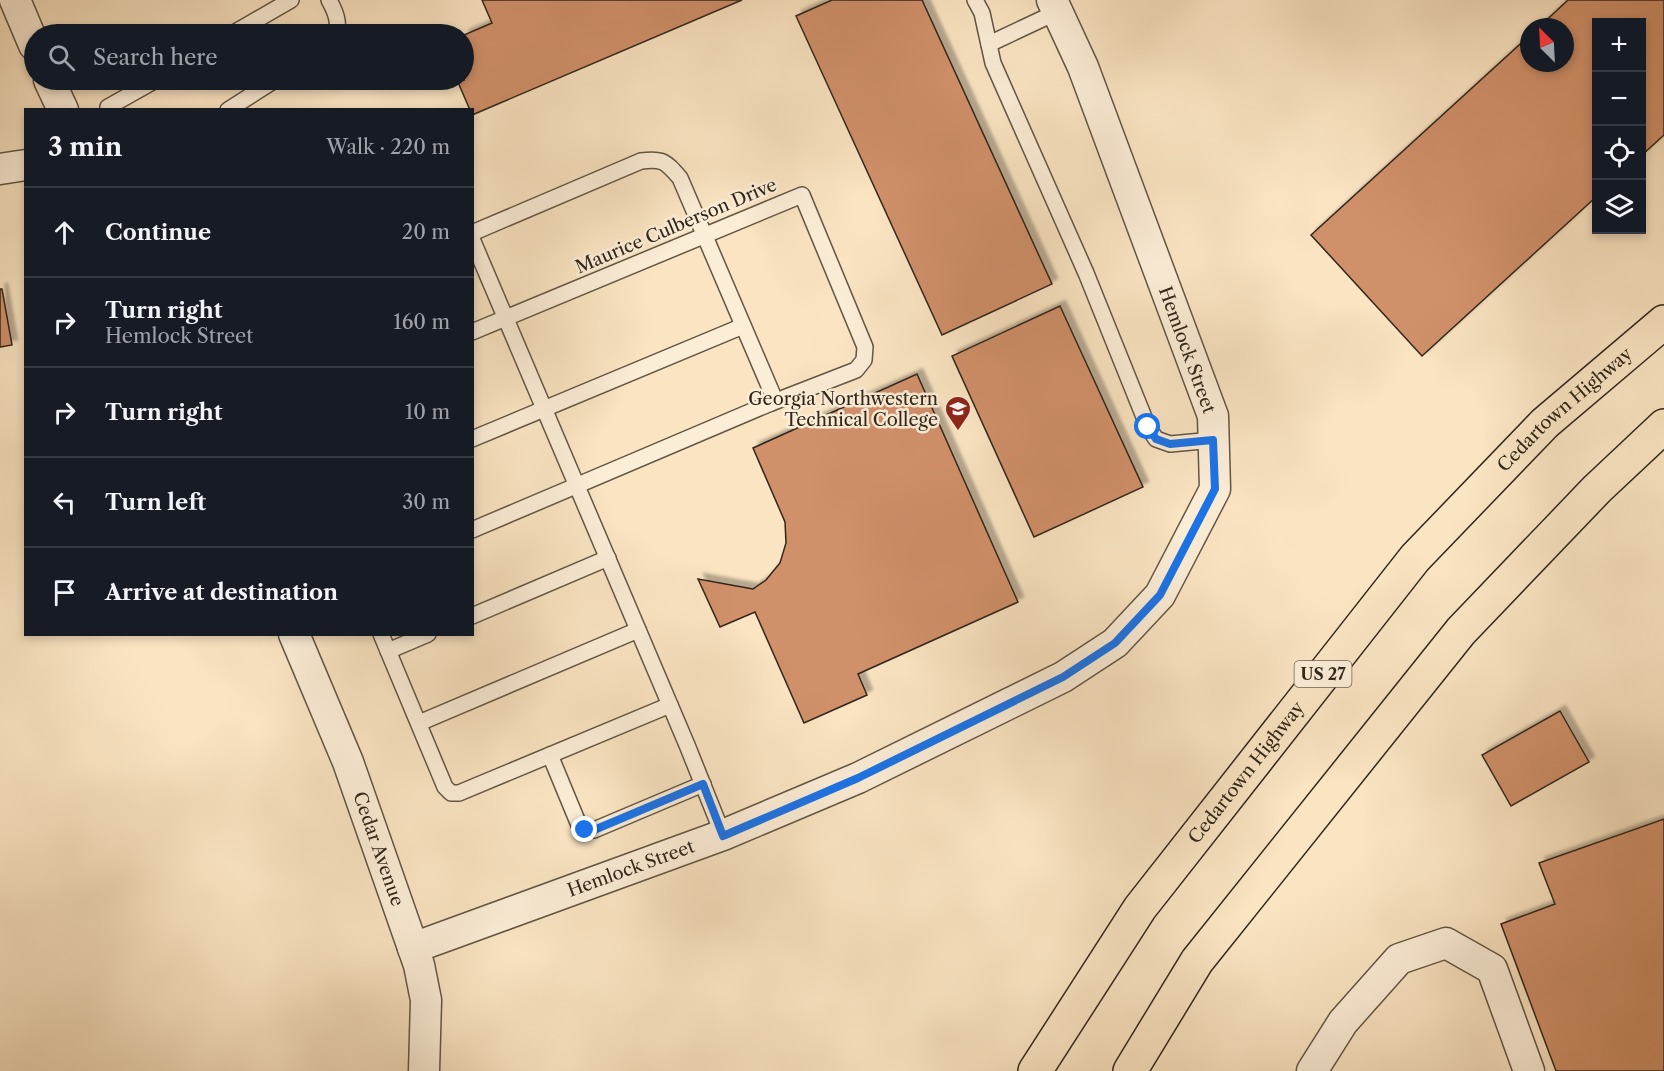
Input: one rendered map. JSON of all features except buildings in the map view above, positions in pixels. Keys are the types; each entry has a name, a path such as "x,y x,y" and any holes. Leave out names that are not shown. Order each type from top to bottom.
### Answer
{"highway":[{"name":"Cedartown Highway","path":"1035,1071 1140,908 1415,558 1545,423 1664,322"},
{"path":"1130,1071 1197,961 1461,631 1596,489 1664,426"}],"street":[{"path":"15,0 25,24"},
{"name":"Hemlock Street","path":"413,948 723,836 858,778 1053,682 1115,643 1160,595 1215,489 1213,416 1083,67 1055,6"},
{"path":"54,90 62,108"},
{"path":"0,169 24,165"},
{"name":"Cedar Avenue","path":"295,636 348,762 413,948 426,1000 424,1071"},
{"path":"1312,1071 1343,1022 1399,959 1446,944 1492,969 1529,1071"}],"lane":[{"path":"249,24 291,0"},
{"path":"329,0 336,12 337,24"},
{"path":"975,0 982,13 993,63 1086,273 1148,427 1156,439 1170,444 1213,440"},
{"path":"989,45 1055,6"},
{"path":"108,108 138,90"},
{"path":"231,108 259,90"},
{"path":"474,232 641,161 656,159 669,166 680,178 772,393 771,403 474,529"},
{"name":"Maurice Culberson Drive","path":"474,331 802,195 860,336 864,347 864,360 856,369 771,403"},
{"path":"474,244 670,705 723,836"},
{"path":"474,438 743,326"},
{"path":"474,615 608,558"},
{"path":"419,723 638,630"},
{"path":"382,636 445,787 451,793 459,793 670,705"},
{"path":"388,651 423,636"},
{"path":"550,755 579,825 585,830 594,830 703,784"}],"place":[{"name":"Georgia Northwestern Technical College","path":"958,432"}],"route":[{"path":"585,830 594,830 703,784 723,836 858,778 1063,677 1115,643 1160,595 1215,489 1213,440 1170,444 1156,439 1148,427"}]}
